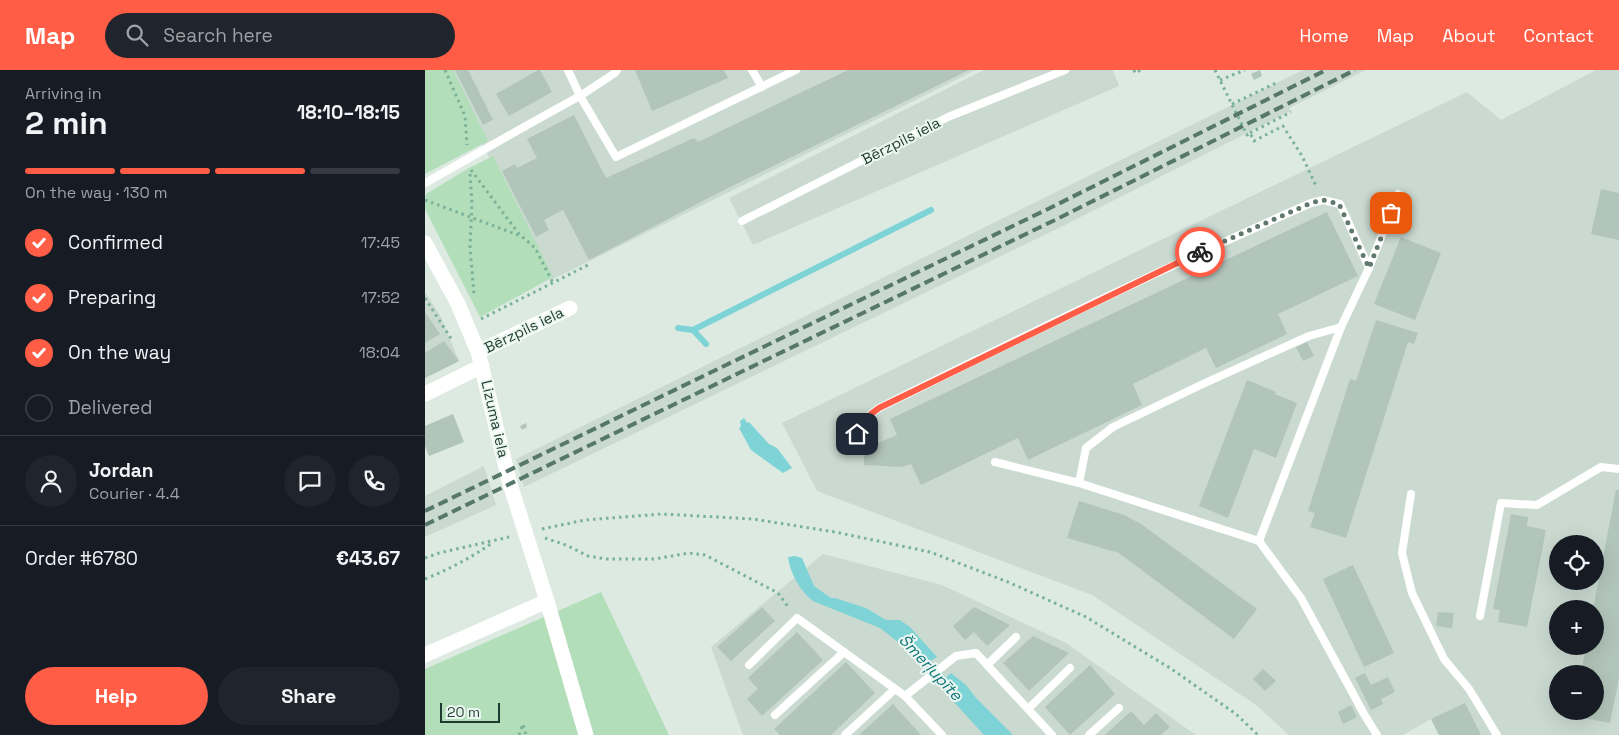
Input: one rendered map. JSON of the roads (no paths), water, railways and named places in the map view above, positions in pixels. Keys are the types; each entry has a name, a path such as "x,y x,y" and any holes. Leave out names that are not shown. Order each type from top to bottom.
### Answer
{"street":[{"name":"Lizuma iela","path":"425,243 458,304 480,359 510,484 547,601 585,735"},
{"name":"Bērzpils iela","path":"425,394 480,359 570,308"},
{"path":"425,655 547,601"}],"lane":[{"path":"567,70 616,157 797,70"},
{"path":"425,183 580,96 617,70"},
{"path":"753,70 761,87"},
{"name":"Bērzpils iela","path":"742,221 948,117 1065,70"},
{"path":"1259,541 1341,327 1369,268 1399,194"},
{"path":"857,434 871,414 879,408 1215,245 1311,203 1323,200 1339,204 1369,268"},
{"path":"1079,483 1086,448 1113,427 1309,336 1341,327"},
{"path":"995,462 1079,483 1259,541 1301,598 1377,735"},
{"path":"1480,616 1501,503 1537,505 1601,467 1619,469"},
{"path":"1411,494 1402,553 1412,593 1445,659 1469,689 1497,735"},
{"path":"749,665 797,618 905,696 940,734"},
{"path":"987,664 1016,637"},
{"path":"775,715 844,652"},
{"path":"905,696 956,656 976,653 1052,735"},
{"path":"1028,709 1070,668"},
{"path":"845,735 895,689"},
{"path":"1089,735 1119,708"}],"water":[{"path":"744,418 769,444 777,448 792,468 783,473 751,450 739,428 741,426 740,421"},
{"path":"788,557 802,558 814,586 831,598 866,608 886,620 900,620 910,627 937,657 924,665 916,656 880,628 813,601 800,587 791,569"},
{"path":"951,673 966,685 976,698 1013,735 984,735 944,691 942,681"}],"waterway":[{"path":"693,330 931,210"},
{"name":"Šmerļupīte","path":"678,328 693,330 706,344"},
{"name":"Šmerļupīte","path":"925,659 949,685"}],"railway":[{"path":"425,511 1052,207 1326,70"},
{"path":"425,525 1059,218 1355,70"}]}
